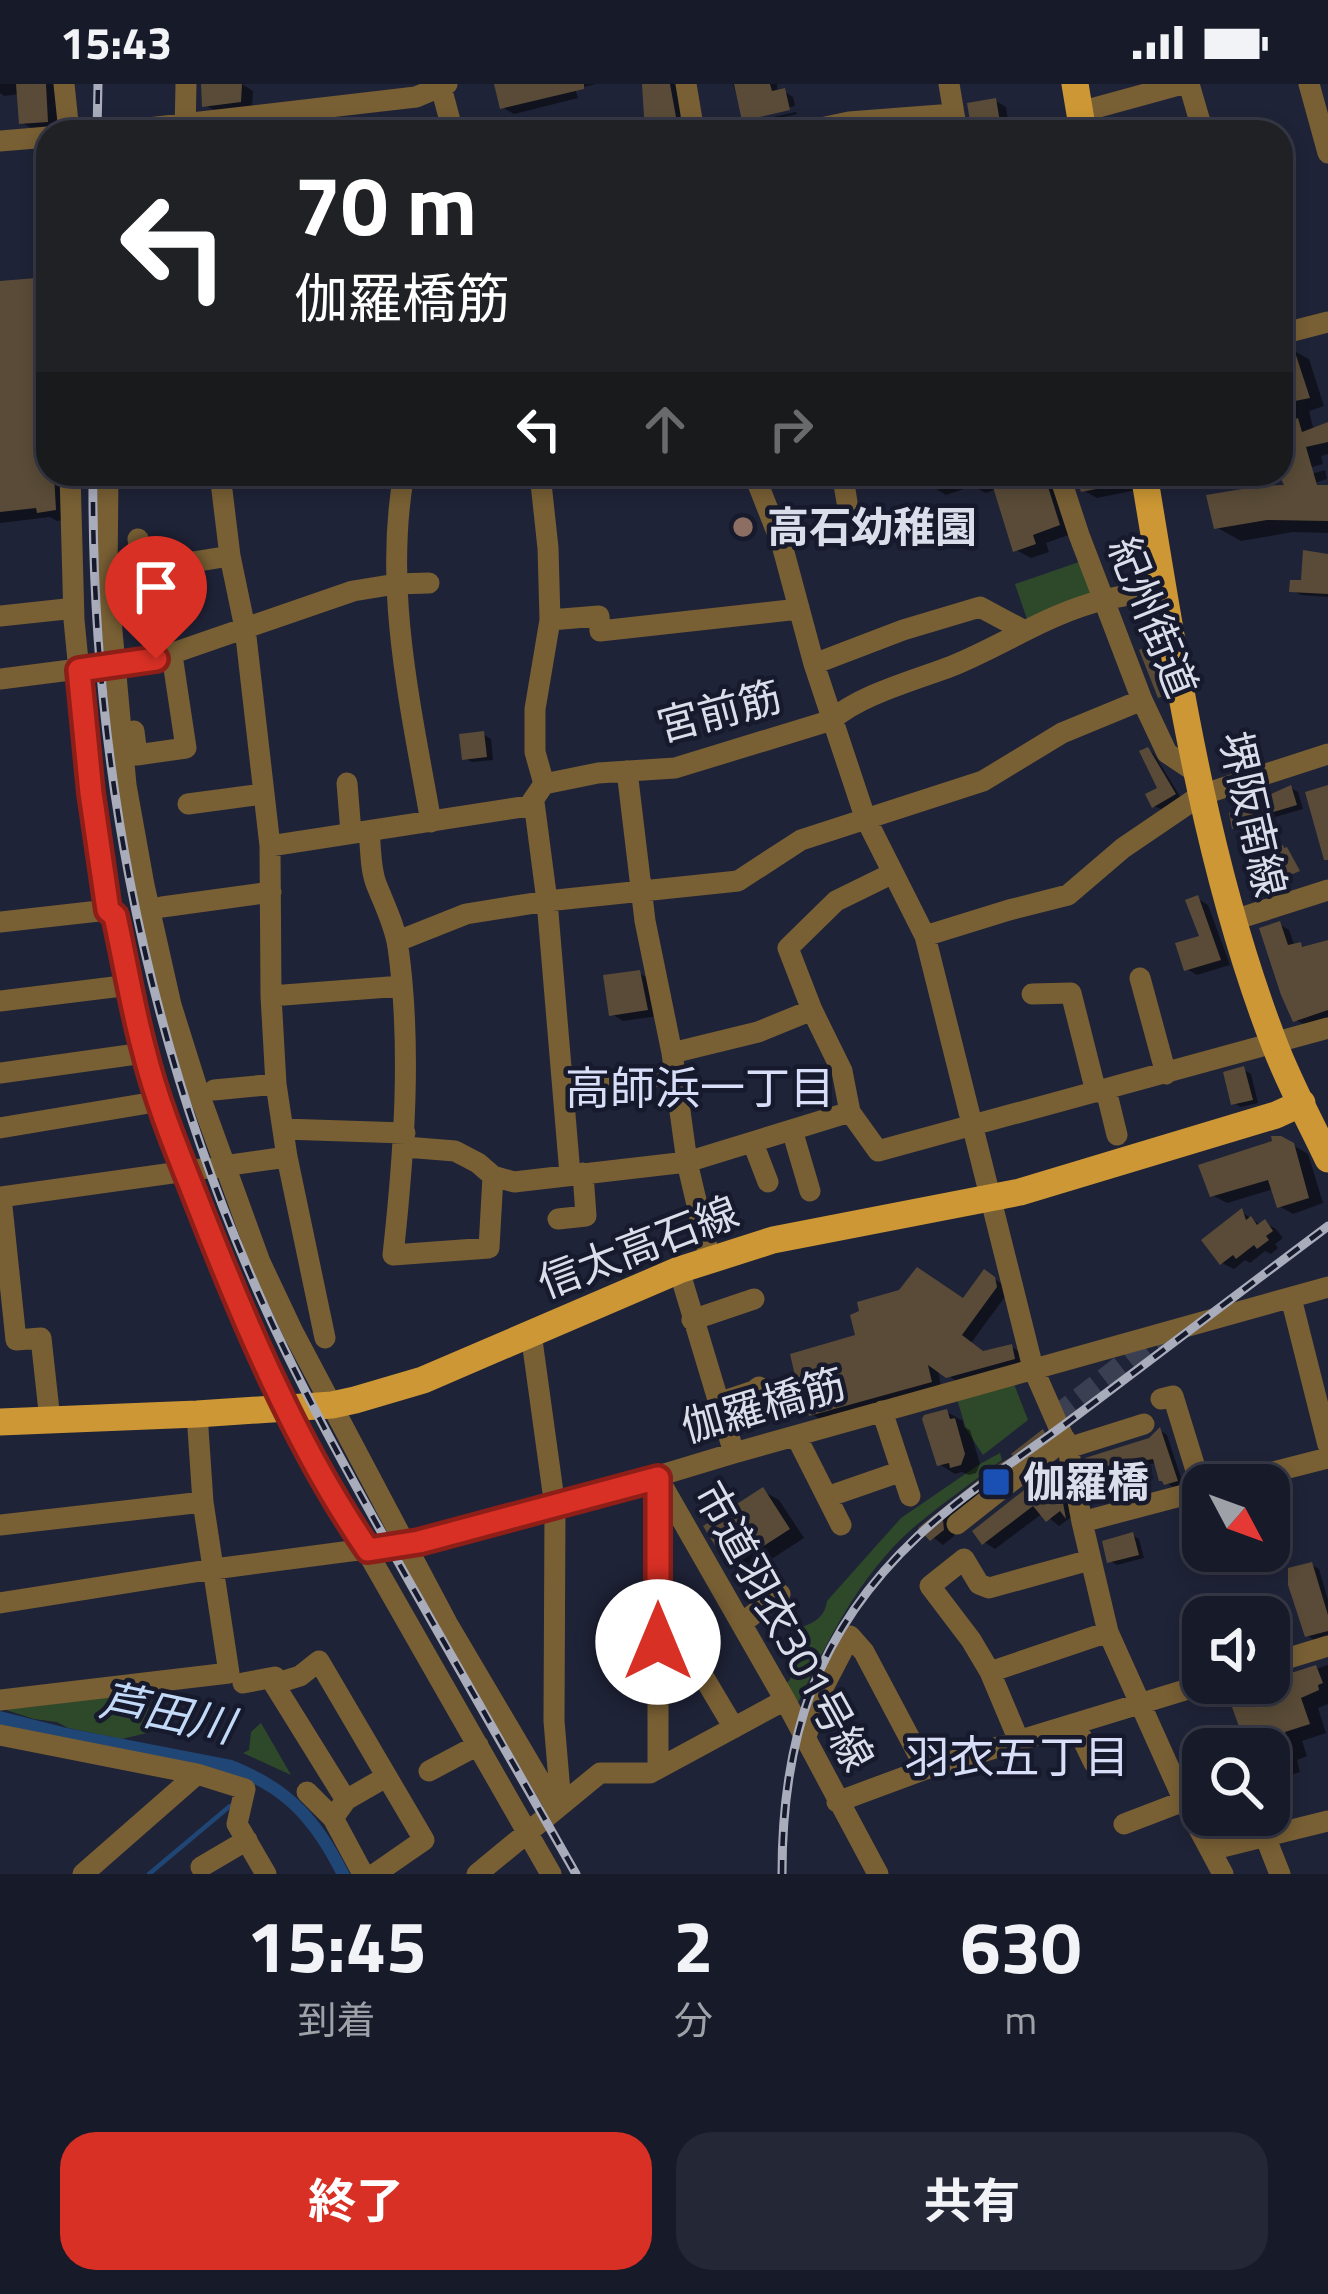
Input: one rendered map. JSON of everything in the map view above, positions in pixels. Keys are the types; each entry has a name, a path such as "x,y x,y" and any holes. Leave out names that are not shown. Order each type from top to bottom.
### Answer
{"main road":[{"path":"1075,84 1082,120"},
{"name":"堺阪南線","path":"1146,486 1199,784 1234,920 1275,1044 1328,1159"},
{"name":"信太高石線","path":"0,1422 332,1405 423,1380 710,1259 773,1240 989,1200 1276,1115 1302,1103"}],"street":[{"path":"64,84 68,120"},
{"path":"185,120 186,84"},
{"path":"686,84 697,120"},
{"path":"949,84 955,120"},
{"path":"1087,120 1186,84 1199,120"},
{"path":"1309,84 1327,142"},
{"path":"245,120 416,97 444,86 451,120"},
{"path":"0,141 36,138"},
{"path":"1293,331 1328,322"},
{"path":"70,486 74,620 91,793 108,910 115,916 144,1053 227,1280 287,1407 551,1874"},
{"path":"108,486 107,576 137,755 185,748 138,538"},
{"path":"224,486 270,846 276,1084 286,1157 326,1338"},
{"path":"402,486 396,584 406,680 431,822"},
{"path":"541,486 550,620 535,709 536,752 562,1089 586,1216 558,1219"},
{"path":"759,486 782,545 814,664 866,817 925,936 1034,1368 1067,1443 1108,1632 1182,1797"},
{"path":"844,486 847,502"},
{"name":"紀州街道","path":"1063,486 1142,700 1167,753 1199,784"},
{"path":"143,569 230,556"},
{"path":"0,679 164,657 353,591 429,583"},
{"name":"宮前筋","path":"270,846 530,806 539,793 598,773 675,768 832,720 873,697 993,649 1023,630 1103,601 1163,590"},
{"path":"814,664 980,607 1023,630"},
{"path":"0,616 66,609"},
{"path":"550,620 599,616 600,631 799,609"},
{"path":"120,665 126,785 171,1005 260,1262 446,1623 558,1806"},
{"path":"398,941 466,914 738,881 800,840 983,781 1062,733 1142,700"},
{"path":"925,936 1068,895 1199,784 1328,754"},
{"path":"627,770 645,921 687,1162 710,1259"},
{"path":"347,783 375,884 398,941 405,1140 393,1255 489,1248 493,1176"},
{"path":"188,804 263,794"},
{"path":"893,872 836,901 788,948 842,1071 850,1112 878,1151 1328,1028"},
{"path":"1234,920 1328,890"},
{"path":"162,907 271,892"},
{"path":"0,922 108,910"},
{"path":"1140,978 1166,1074"},
{"path":"0,1000 130,985"},
{"path":"272,996 402,986"},
{"path":"1032,994 1071,993 1117,1135"},
{"path":"562,1089 673,1063 812,1010"},
{"path":"0,1073 144,1053"},
{"path":"214,1090 276,1084"},
{"path":"0,1128 161,1101"},
{"path":"284,1129 405,1140 455,1151 493,1176 514,1182 687,1162 850,1112"},
{"path":"792,1130 810,1191"},
{"path":"753,1143 768,1182"},
{"path":"50,1420 41,1338 16,1340 0,1197 286,1157"},
{"path":"679,1270 734,1453"},
{"name":"伽羅橋筋","path":"0,1603 406,1544 555,1507 1328,1287"},
{"path":"1291,1298 1328,1445"},
{"path":"692,1320 754,1299"},
{"path":"531,1334 555,1507 558,1806"},
{"path":"718,1402 758,1387"},
{"path":"1161,1400 1173,1396 1194,1464"},
{"path":"882,1411 910,1496"},
{"path":"0,1700 229,1673 203,1502 197,1414"},
{"path":"957,1524 1067,1443 1144,1424"},
{"path":"796,1436 842,1525"},
{"path":"1290,1468 1328,1458"},
{"path":"827,1497 902,1472"},
{"path":"658,1478 658,1768"},
{"name":"市道羽衣301号線","path":"658,1478 878,1874"},
{"path":"1082,1522 1182,1495"},
{"path":"0,1525 203,1502"},
{"path":"1019,1741 990,1672 930,1586 964,1559 979,1584 989,1588 1090,1560"},
{"path":"742,1623 780,1594"},
{"path":"658,1600 734,1727"},
{"path":"990,1672 1108,1632"},
{"path":"805,1739 824,1686 850,1636 864,1652 926,1769"},
{"path":"1290,1659 1327,1650"},
{"path":"274,1684 300,1676 319,1660 424,1840 375,1874"},
{"path":"243,1683 275,1677 274,1684 339,1809 363,1874"},
{"path":"837,1802 926,1769 1182,1691"},
{"path":"477,1874 600,1773 650,1773 785,1700"},
{"path":"1075,1724 1094,1763"},
{"path":"0,1735 197,1774 245,1789 237,1824 266,1874"},
{"path":"429,1772 478,1745"},
{"path":"83,1874 197,1774"},
{"path":"339,1809 386,1777"},
{"path":"307,1792 339,1809"},
{"path":"1124,1824 1182,1802"},
{"path":"1290,1830 1328,1821"},
{"path":"1203,1836 1223,1874"},
{"path":"1210,1850 1265,1836 1280,1874"},
{"path":"201,1867 247,1840"}],"green space":[{"path":"1079,562 1091,591 1088,599 1028,622 1015,584"},
{"path":"1014,1384 1028,1420 983,1455 966,1429 957,1399"},
{"path":"1000,1453 1002,1460 913,1528 876,1567 833,1634 797,1705 785,1685 791,1678 787,1667 807,1645 802,1627 819,1618 827,1601 901,1518"},
{"path":"148,1690 151,1732 122,1739 0,1708"},
{"path":"261,1723 291,1775 243,1753 249,1750 251,1732"}],"water":[{"path":"0,1711 232,1760 253,1769 303,1804 350,1874 336,1874 300,1820 260,1787 211,1768 0,1725"}],"building":[{"path":"16,84 46,84 48,120 19,124"},
{"path":"201,84 242,84 241,102 202,107"},
{"path":"494,84 584,84 584,89 500,109"},
{"path":"642,84 670,84 676,120 644,120"},
{"path":"734,84 770,84 772,91 785,88 790,110 742,120"},
{"path":"996,98 1000,120 970,120 967,103"},
{"path":"36,278 36,486 55,486 56,510 0,512 0,281"},
{"path":"1293,346 1310,398 1295,401 1293,394"},
{"path":"1298,418 1302,432 1328,422 1328,442 1306,447 1317,485 1328,485 1328,521 1267,520 1214,529 1206,495 1293,486 1293,420"},
{"path":"993,486 1048,486 1060,525 1033,535 1036,544 1013,552"},
{"path":"1079,486 1112,486 1081,492"},
{"path":"1303,550 1328,554 1328,594 1289,592 1290,580 1301,580"},
{"path":"1153,644 1164,696 1158,698 1139,650"},
{"path":"484,731 487,757 462,760 459,734"},
{"path":"1148,747 1176,794 1152,808 1145,794 1157,788 1139,751"},
{"path":"1291,785 1297,805 1232,829 1229,813"},
{"path":"1328,785 1328,860 1324,860 1305,792"},
{"path":"1283,845 1300,871 1268,884 1258,858"},
{"path":"1198,895 1221,960 1184,971 1175,943 1199,936 1185,900"},
{"path":"1280,921 1288,945 1301,942 1302,947 1328,940 1328,1010 1293,1022 1259,928"},
{"path":"640,970 648,1010 609,1016 603,975"},
{"path":"1244,1066 1253,1100 1231,1105 1223,1072"},
{"path":"1271,1136 1294,1143 1309,1198 1277,1208 1268,1180 1210,1197 1198,1165 1272,1141"},
{"path":"1242,1208 1246,1220 1251,1216 1257,1225 1265,1219 1273,1231 1257,1249 1254,1245 1220,1265 1201,1240"},
{"path":"917,1267 963,1298 984,1269 995,1277 997,1287 962,1335 983,1351 1012,1344 1015,1359 946,1378 928,1365 932,1382 809,1416 790,1354 855,1335 850,1315 859,1311 857,1302 899,1290"},
{"path":"947,1409 950,1419 955,1418 965,1454 961,1465 950,1468 949,1463 937,1466 922,1419"},
{"path":"1160,1427 1178,1481 1164,1485 1159,1481 1153,1459 1088,1471 1085,1458 1149,1438"},
{"path":"1043,1429 1046,1435 947,1513 944,1530 930,1541 918,1528 1013,1456"},
{"path":"1056,1465 1066,1519 1060,1511 1046,1522 1033,1506 982,1545 972,1531"},
{"path":"763,1487 790,1529 729,1568 703,1526"},
{"path":"1133,1532 1139,1555 1107,1563 1102,1541"},
{"path":"1312,1562 1328,1615 1328,1631 1305,1637 1288,1585 1290,1568"},
{"path":"1316,1665 1323,1683 1301,1698 1310,1724 1290,1730 1240,1728 1231,1704 1290,1704 1290,1673"}],"waterway":[{"path":"149,1874 230,1806"}],"tunnel":[{"path":"1055,1417 1162,1334"}],"railway":[{"path":"97,120 98,84"},
{"path":"93,486 101,678 130,880 151,979 211,1174 266,1310 324,1428 576,1874"},
{"path":"782,1874 789,1777 812,1690 830,1649 883,1572 952,1506 1328,1226"}],"place":[{"name":"高石幼稚園","path":"743,527"},
{"name":"伽羅橋","path":"996,1482"}],"district":[{"name":"高師浜一丁目","path":"700,1088"},
{"name":"羽衣五丁目","path":"1017,1757"}],"route":[{"path":"156,659 79,670 108,910 115,916 144,1053 184,1168 227,1280 276,1386 368,1550 419,1542 658,1478 658,1642"}],"water label":[{"name":"芦田川","path":"167,1713"}]}
